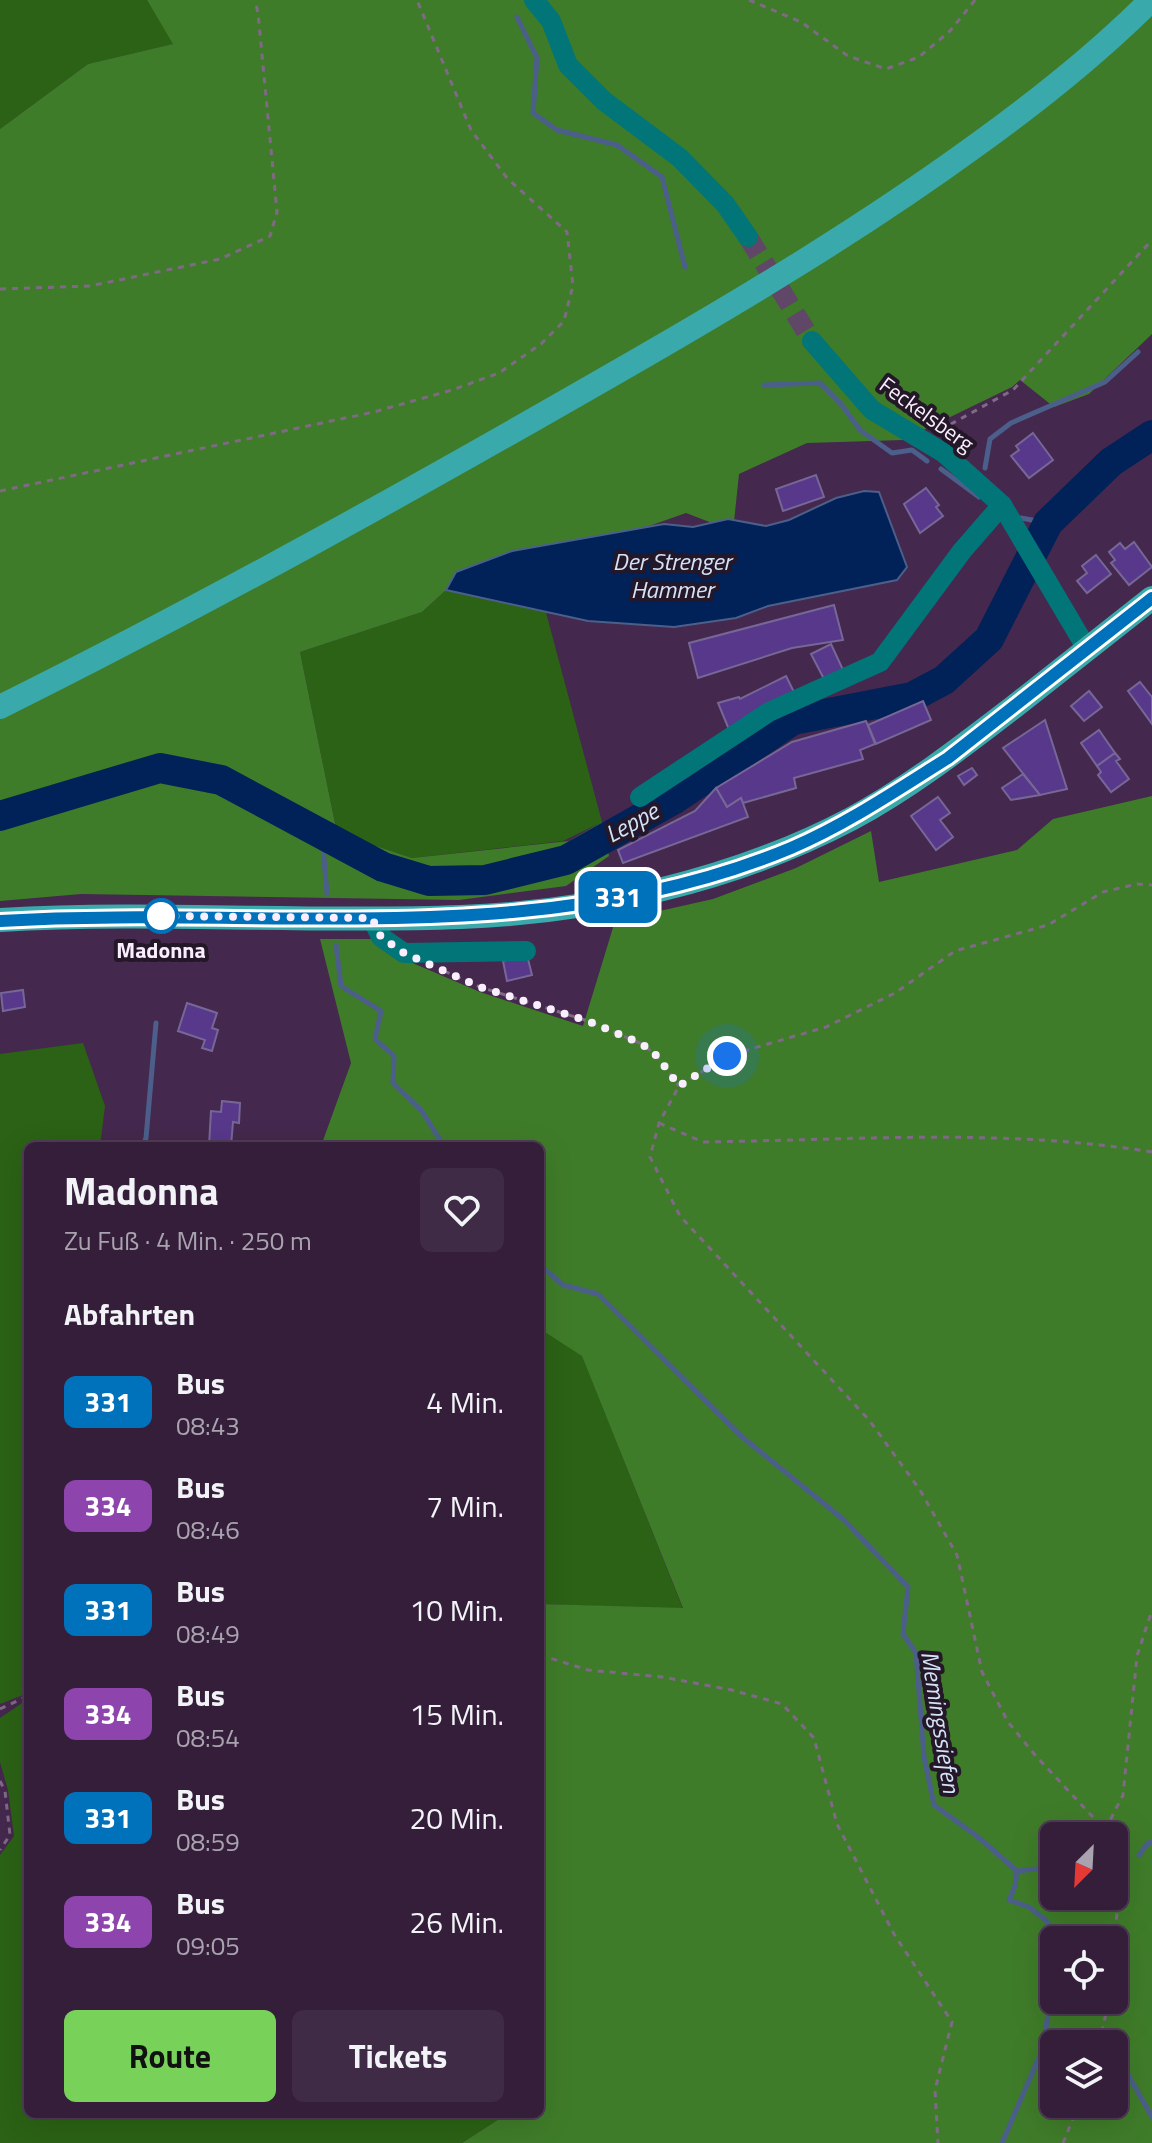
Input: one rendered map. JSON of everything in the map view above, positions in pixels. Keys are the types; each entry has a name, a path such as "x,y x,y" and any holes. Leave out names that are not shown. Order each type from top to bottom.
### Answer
{"main road":[{"path":"0,707 231,589 428,481 816,255 924,183 1035,102 1151,0"},
{"path":"0,920 82,916 463,917 569,906 643,893 714,875 790,848 853,818 948,758 1152,598"}],"street":[{"path":"534,0 551,21 568,65 604,101 680,158 725,204 748,237"},
{"name":"Feckelsberg","path":"812,341 872,410 944,453 1002,505 1087,649"},
{"path":"640,797 769,712 880,662 962,551 1002,505"},
{"path":"372,918 381,937 404,953 526,951"}],"path":[{"path":"0,289 90,286 220,259 270,236 277,212 255,0"},
{"path":"0,491 277,434 452,390 499,373 541,344 564,321 573,285 567,232 507,178 471,130 417,0"},
{"path":"749,0 801,22 848,56 886,69 919,57 950,31 975,0"},
{"path":"922,440 1013,390 1152,240"},
{"path":"1098,1822 1008,1722 982,1672 957,1555 920,1490 869,1420 680,1216 650,1157 659,1123 679,1086 727,1056 826,1027 895,993 955,951 1048,925 1103,892 1137,884 1152,885"},
{"path":"442,970 480,987 588,1021 642,1044 657,1056 679,1086"},
{"path":"659,1123 703,1142 1014,1139 1152,1152"},
{"path":"1109,1822 1123,1795 1137,1656 1152,1610"},
{"path":"544,1656 588,1670 662,1677 732,1690 782,1704 814,1738 837,1824 894,1934 952,2022 935,2090 938,2143"},
{"path":"0,1709 24,1698"},
{"path":"0,1781 5,1791 10,1835 0,1850"},
{"path":"1063,2143 1073,2118"}],"green space":[{"path":"0,0 147,0 174,44 88,64 0,129"},
{"path":"147,0 1152,0 1152,334 1089,394 1054,407 1020,380 1012,387 903,440 807,443 739,474 733,531 686,513 570,554 468,570 422,612 300,652 337,833 412,858 569,841 602,822 609,856 566,886 459,900 81,894 0,901 0,129 88,64 173,44"},
{"path":"468,570 544,605 602,822 563,841 412,858 337,833 300,652 422,612"},
{"path":"1152,796 1152,2143 462,2143 498,2118 544,2118 544,1604 683,1608 582,1356 544,1332 544,1142 322,1142 351,1063 320,939 374,939 401,958 480,992 583,1026 615,921 713,899 796,868 871,831 879,882 1017,850 1053,819"},
{"path":"83,1043 105,1106 100,1142 24,1142 24,1695 0,1704 0,1054"},
{"path":"544,1331 582,1355 683,1609 544,1604"},
{"path":"24,1702 24,2118 499,2119 462,2143 0,2143 0,1855 14,1836 8,1790 0,1762 0,1718"}],"water":[{"name":"Der Strenger Hammer","path":"864,491 879,492 907,567 897,580 768,606 736,618 674,627 588,621 446,590 456,572 512,551 664,524 693,527 728,519 766,526 789,520 836,498"}],"building":[{"path":"1033,433 1053,460 1029,478 1011,456 1019,450 1016,446"},
{"path":"816,475 824,497 783,511 776,489"},
{"path":"926,488 943,516 920,533 904,504"},
{"path":"1134,542 1152,567 1129,585 1111,563 1115,560 1109,552 1120,543 1125,549"},
{"path":"1096,555 1111,574 1087,593 1077,581 1087,573 1082,566"},
{"path":"834,605 843,640 792,648 698,678 689,643"},
{"path":"831,644 844,672 825,681 811,654"},
{"path":"786,676 795,694 730,732 718,703 740,699"},
{"path":"1140,682 1152,697 1152,724 1128,691"},
{"path":"1089,691 1102,707 1084,721 1071,706"},
{"path":"923,701 931,720 876,744 868,725"},
{"path":"1045,720 1067,789 1040,795 1003,748"},
{"path":"866,721 875,744 860,750 863,759 794,778 796,788 743,803 741,798 727,807 716,788 792,742"},
{"path":"1099,730 1115,753 1097,766 1081,743"},
{"path":"1115,753 1120,759 1116,761 1129,779 1111,792 1098,775 1101,772 1097,766"},
{"path":"972,768 977,775 964,785 958,776"},
{"path":"1023,774 1040,795 1011,800 1002,788"},
{"path":"716,788 727,807 741,798 748,817 623,863 618,850 695,811"},
{"path":"938,797 950,813 940,820 953,837 936,850 911,816"},
{"path":"527,955 532,975 507,981 503,961"},
{"path":"23,990 25,1007 3,1011 1,993"},
{"path":"187,1003 217,1013 212,1028 218,1030 212,1051 202,1048 205,1040 178,1031"},
{"path":"222,1101 240,1103 239,1123 233,1122 231,1142 209,1142 211,1111 221,1112"}],"waterway":[{"path":"517,17 537,58 533,113 557,130 617,145 662,177 685,267"},
{"path":"985,468 990,439 1011,423 1105,382 1138,352"},
{"path":"764,385 820,383 860,430 892,453 912,450 927,461"},
{"name":"Leppe","path":"0,816 160,768 221,780 383,867 429,881 485,880 566,860 673,800 793,720 912,697 944,680 989,639 1048,523 1111,462 1152,435"},
{"path":"941,469 979,497"},
{"path":"1021,518 1048,523"},
{"name":"Memingssiefen","path":"322,835 327,894"},
{"name":"Memingssiefen","path":"336,945 341,986 381,1011 375,1039 394,1056 393,1083 421,1110 441,1142"},
{"path":"144,1142 156,1023"},
{"name":"Memingssiefen","path":"544,1268 563,1285 598,1294 741,1436 844,1520 908,1587 903,1634 916,1653 924,1757 934,1805 1017,1871 1009,1900 1029,1907 1048,1922 1048,2015 1043,2048 1002,2143"},
{"path":"1139,1855 1152,1842"},
{"path":"1017,1871 1040,1869"},
{"path":"1128,2075 1152,2117"}],"tunnel":[{"path":"748,237 812,341"}],"bus line":[{"name":"331","path":"0,921 82,916 463,917 569,906 643,893 714,875 790,848 853,818 948,758 1152,598"}],"place":[{"name":"Madonna","path":"161,916"}],"route":[{"path":"161,916 372,918 381,937 404,953 480,987 588,1021 642,1044 657,1056 679,1086 727,1056"}]}
